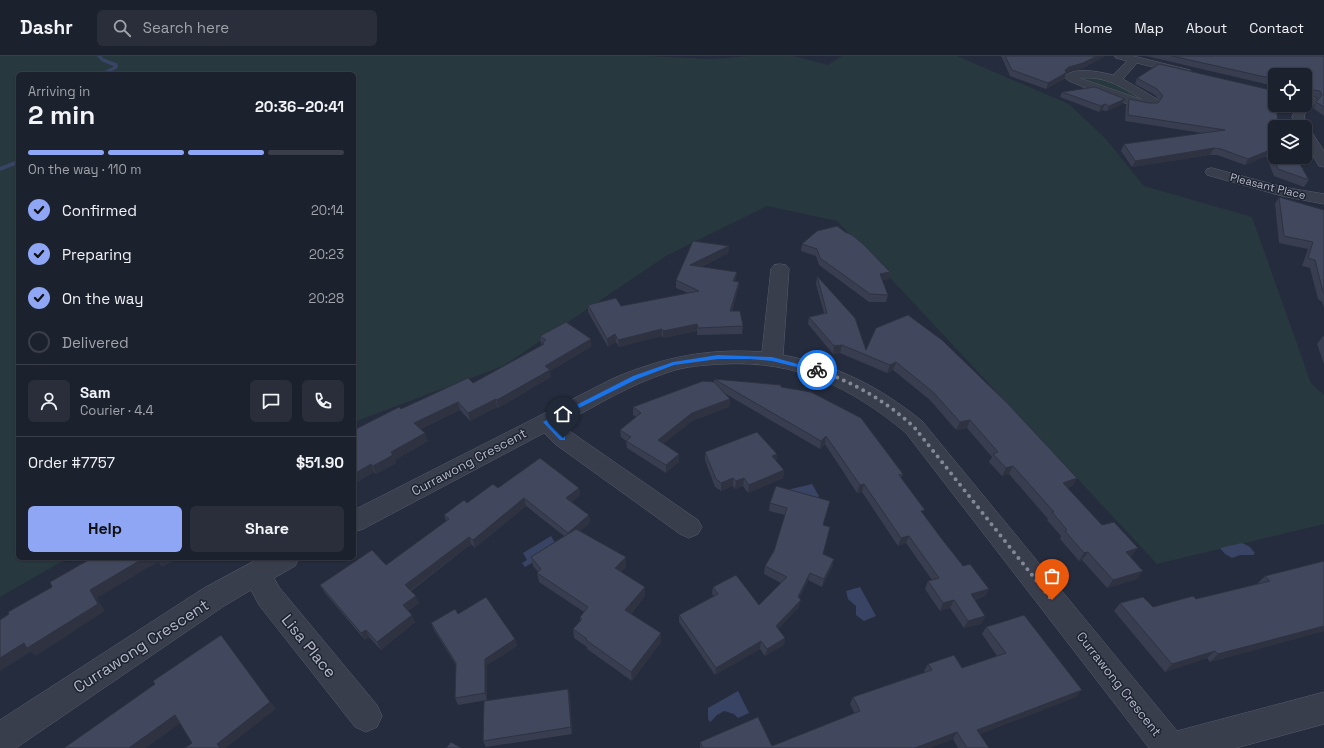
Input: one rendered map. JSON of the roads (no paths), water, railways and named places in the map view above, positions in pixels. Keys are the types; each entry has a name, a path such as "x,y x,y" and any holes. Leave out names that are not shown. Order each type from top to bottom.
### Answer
{"street":[{"path":"1119,56 1201,75"},
{"path":"1115,79 1134,60"},
{"path":"1073,74 1103,75 1115,79 1153,103 1143,104 1134,102 1073,79 1070,76 1073,74"},
{"path":"1312,101 1324,104"},
{"path":"1312,142 1324,163"},
{"name":"Pleasant Place","path":"1212,172 1287,192 1324,199"},
{"path":"772,359 780,269"},
{"name":"Currawong Crescent","path":"356,521 629,380 673,364 718,357 772,359 816,369 848,382 891,408 914,427 1170,748"},
{"path":"546,422 563,438 689,527"},
{"name":"Currawong Crescent","path":"0,739 214,597 281,560"},
{"name":"Lisa Place","path":"256,574 269,596 366,716"},
{"path":"1176,748 1324,708"}],"water":[{"path":"812,484 819,496 815,501 787,490"},
{"path":"551,536 557,546 556,548 525,567 522,563 527,560 523,553"},
{"path":"1242,543 1250,547 1255,553 1253,555 1240,555 1232,558 1225,554 1220,548"},
{"path":"860,587 876,616 864,621 856,615 856,606 848,599 846,591"},
{"path":"738,691 749,713 738,718 734,714 724,711 710,722 708,719 708,708"}],"waterway":[{"path":"99,56 103,60 116,65 116,67 107,72"},
{"path":"0,169 16,163"}]}
